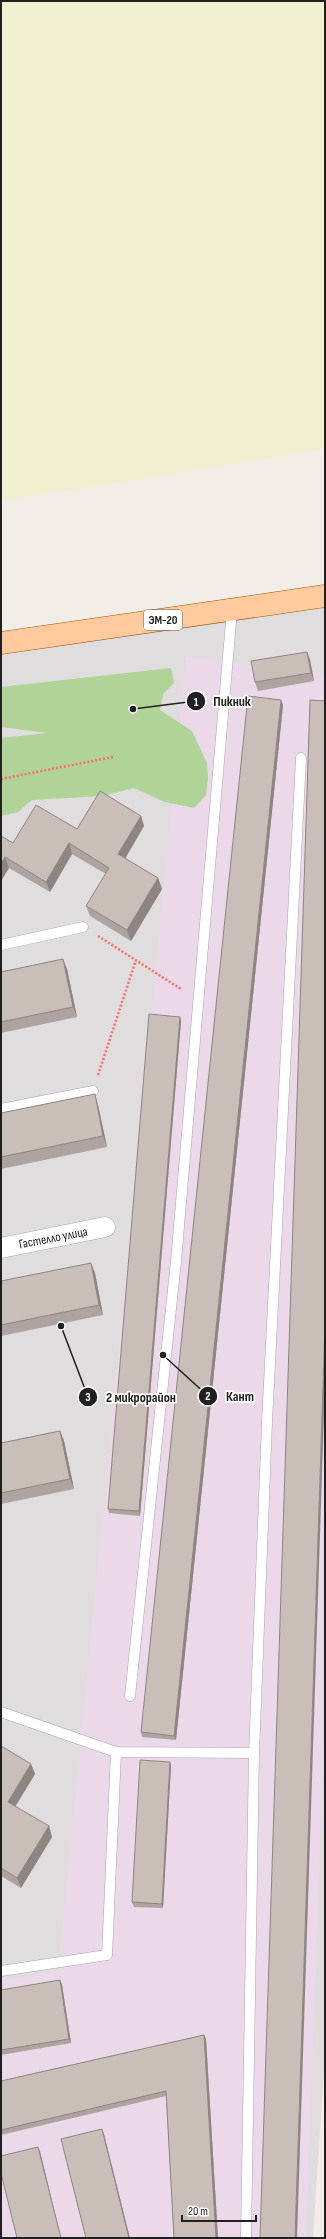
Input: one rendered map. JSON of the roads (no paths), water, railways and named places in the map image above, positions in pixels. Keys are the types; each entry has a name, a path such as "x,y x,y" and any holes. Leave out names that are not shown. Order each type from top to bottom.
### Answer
{"main road":[{"name":"ЭМ-20","path":"1,643 325,596"}],"street":[{"name":"Гастелло улица","path":"1,1248 105,1227"}],"lane":[{"path":"130,1696 176,1261 232,610"},
{"path":"246,2238 254,1753 267,1422 301,758"},
{"path":"1,945 83,926"},
{"path":"1,1110 93,1090"},
{"path":"1,1712 116,1752 254,1753"},
{"path":"1,1971 107,1954 116,1752"}],"place":[{"name":"Пикник","path":"133,709"},
{"name":"2 микрорайон","path":"61,1326"},
{"name":"Кант","path":"163,1355"}]}
